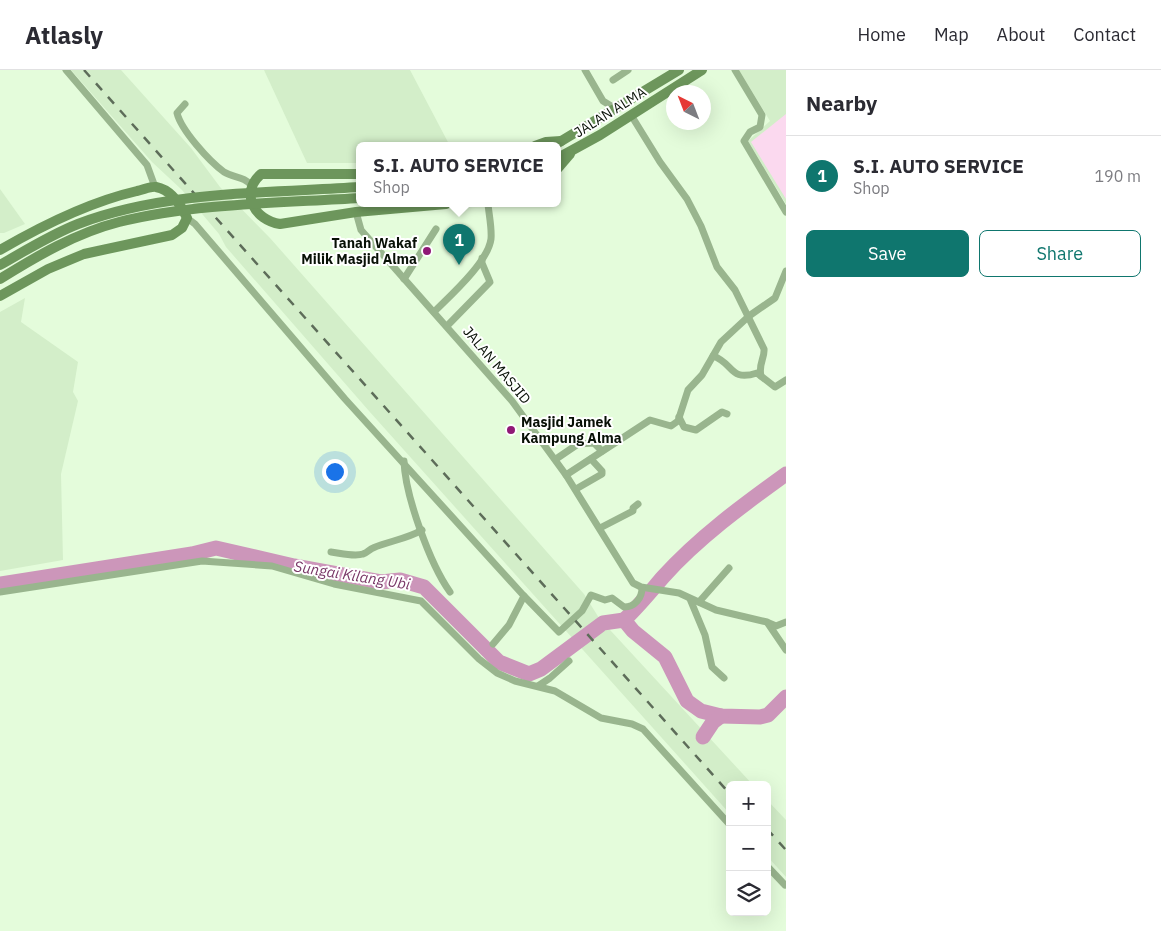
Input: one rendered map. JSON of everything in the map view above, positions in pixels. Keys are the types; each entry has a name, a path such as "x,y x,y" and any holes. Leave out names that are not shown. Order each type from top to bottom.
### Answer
{"main road":[{"name":"JALAN ALMA","path":"560,142 680,70"},
{"name":"JALAN ALMA","path":"561,157 572,152 702,70"},
{"path":"546,142 564,140"},
{"path":"561,165 572,152"},
{"path":"356,174 260,174 252,186 250,198 255,211 271,222 280,224 356,212 412,207"},
{"path":"0,265 77,224 114,212 154,204 203,198 356,186"},
{"path":"0,250 46,224 84,208 123,194 155,187 168,193 181,204 187,218 182,228 172,235 84,254 48,269 0,296"},
{"path":"0,279 81,235 119,222 211,208 356,198"}],"street":[{"path":"66,70 147,165 155,187"},
{"path":"585,70 603,101 616,109"},
{"path":"613,80 628,70"},
{"path":"735,70 762,115 763,122 760,127 750,132 744,141 786,212"},
{"path":"185,104 177,113 182,126 225,173 248,181 252,186"},
{"path":"631,115 660,162 687,199 701,226 717,267 735,290 749,316 765,353 760,364 761,376"},
{"path":"434,312 482,258 491,241 488,207"},
{"name":"JALAN MASJID","path":"356,212 361,230 504,391 556,459 633,583 644,588"},
{"path":"187,218 195,224 345,399 404,461 524,596 559,632 582,611 591,595 605,600 612,598 624,607 630,607 640,597 644,588 662,590 690,598 716,610 767,622 776,626 786,622"},
{"path":"404,279 436,229"},
{"path":"447,326 490,282 482,263 482,258"},
{"path":"566,474 650,420 664,426 671,426 680,417 688,390 702,375 721,342 749,316 775,298 786,271"},
{"path":"713,356 720,358 730,371 744,377 757,373 775,387 786,380"},
{"path":"680,417 684,427 696,430 716,415 722,412 728,414"},
{"path":"556,459 581,443 594,443 602,451"},
{"path":"576,489 602,474 591,459"},
{"path":"404,461 404,480 442,581 450,592"},
{"path":"600,528 633,512 633,508 638,504"},
{"path":"331,552 363,554 372,548 390,544 400,537 411,536 422,530"},
{"path":"0,592 202,561 272,566 334,584 421,601 478,659 497,673 515,681 555,691 601,718 632,724 642,729 726,821"},
{"path":"699,602 728,568"},
{"path":"493,644 508,625 524,596"},
{"path":"690,598 705,635 712,667 724,678"},
{"path":"767,622 786,650"},
{"path":"538,686 569,661"},
{"path":"771,870 785,885"}],"shaded area":[{"path":"71,70 121,70 191,148 220,187 270,238 584,594 599,618 749,781 726,781 726,810 369,411 226,247 219,234 182,190 152,162"},
{"path":"264,70 410,70 448,142 356,142 356,163 307,163"},
{"path":"739,70 786,70 786,204 748,141 770,121"},
{"path":"786,114 786,199 751,142"},
{"path":"0,189 25,224 4,233 0,233"},
{"path":"25,298 21,322 78,362 73,392 78,401 61,474 63,560 0,571 0,312"},
{"path":"771,804 786,820 786,877 771,860"}],"waterway":[{"path":"624,620 663,577 706,535 786,474"},
{"name":"Sungai Kilang Ubi","path":"0,584 192,554 216,548 294,566 381,582 400,580 424,587 499,662 529,674 541,669 603,623 624,620 633,631 665,657 687,701 701,711 721,716 760,717 768,715 786,697"},
{"path":"703,737 713,722 721,716"}],"railway":[{"path":"84,70 726,790"},
{"path":"771,833 786,850"}],"place":[{"name":"Tanah Wakaf Milik Masjid Alma","path":"427,251"},
{"name":"S.I. AUTO SERVICE","path":"459,265"},
{"name":"Masjid Jamek Kampung Alma","path":"511,430"}]}
